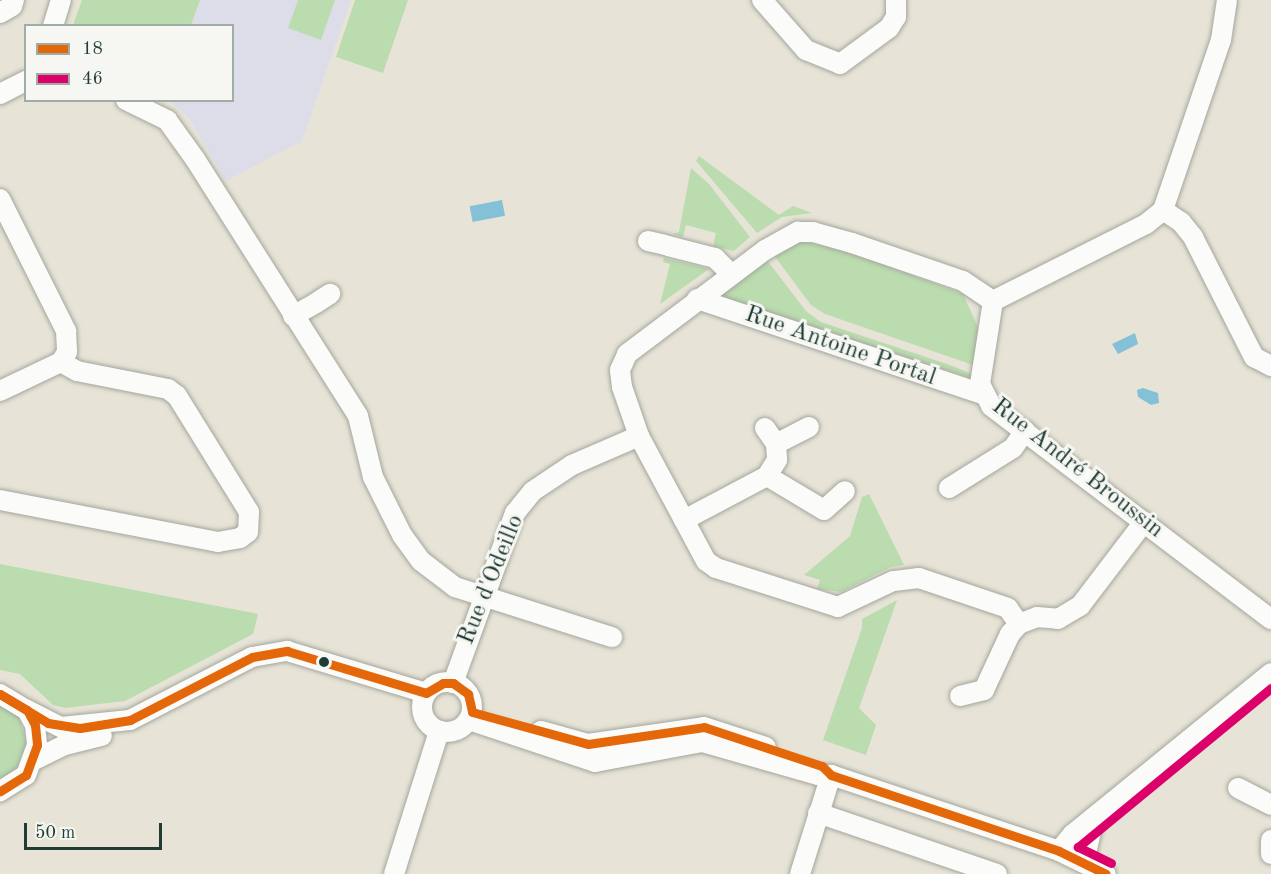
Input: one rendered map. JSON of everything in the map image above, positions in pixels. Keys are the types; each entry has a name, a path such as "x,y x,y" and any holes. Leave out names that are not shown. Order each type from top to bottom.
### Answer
{"street":[{"path":"0,13 12,6 14,0"},
{"path":"54,24 61,0"},
{"path":"762,0 806,50 826,61 840,64 889,28 896,17 896,0"},
{"path":"1019,624 1008,608 908,577 850,604 838,607 716,568 706,561 639,436 622,387 620,370 627,354 731,274 784,237 813,232 963,281 993,301 1146,224 1162,210 1221,40 1227,0"},
{"path":"0,94 24,82"},
{"path":"130,102 167,120 178,133 358,416 373,477 402,535 434,573 482,597 612,637"},
{"path":"0,200 66,331 67,352 61,362 0,391"},
{"path":"1162,210 1181,222 1193,237 1254,357 1271,366"},
{"path":"660,244 715,258 731,274"},
{"name":"Rue Antoine Portal","path":"698,299 983,394"},
{"path":"293,316 320,300"},
{"name":"Rue André Broussin","path":"993,301 980,384 983,394 992,406 1271,619"},
{"path":"0,500 218,542 240,538 248,532 249,512 177,396 168,389 77,371 61,362"},
{"path":"684,520 767,476 777,460 770,436 809,427"},
{"path":"950,488 1013,447 1025,431"},
{"name":"Rue d'Odeillo","path":"453,683 507,528 533,491 572,465 639,436"},
{"path":"767,476 824,510 846,491"},
{"path":"960,696 984,690 1010,634 1019,624 1037,617 1069,615 1144,522"},
{"path":"0,694 61,727 130,720 252,657 287,651 424,698"},
{"path":"34,760 65,745 132,729 255,670 273,666 292,664 424,698"},
{"path":"1059,851 1094,817 1271,673"},
{"path":"443,682 453,683 468,694 471,716 452,732 439,731 424,717 424,698 443,682"},
{"path":"0,791 21,780 34,760 37,738 27,710"},
{"path":"471,716 596,762 702,742 818,775 831,775 1059,851 1106,874"},
{"path":"394,874 439,731"},
{"path":"800,874 831,775"},
{"path":"1238,788 1271,805"},
{"path":"818,813 997,874"},
{"path":"1084,863 1094,817"},
{"path":"1271,840 1271,854"}],"shaded area":[{"path":"200,0 351,0 302,141 226,181 189,118 171,102 234,102 234,24 191,24"}],"green space":[{"path":"82,0 200,0 191,24 73,24"},
{"path":"298,0 335,0 321,40 288,28"},
{"path":"355,0 408,0 383,73 336,57"},
{"path":"699,156 779,215 793,206 812,213 782,217 757,233 696,161"},
{"path":"691,168 709,184 750,237 734,251 713,246 716,233 686,225 683,237 672,234 679,232"},
{"path":"802,241 855,254 963,294 980,332 973,365 825,314 811,305 773,254"},
{"path":"664,258 709,269 660,304 670,264 663,262"},
{"path":"766,259 806,311 821,322 950,365 972,374 971,378 717,296"},
{"path":"869,494 904,565 891,567 841,592 817,589 820,580 804,575 850,536 862,497"},
{"path":"0,564 258,614 253,634 125,701 65,708 53,705 20,674 0,670"},
{"path":"897,600 859,708 876,725 866,755 823,740 862,628 862,619"},
{"path":"0,703 18,715 27,742 17,768 0,779"}],"water":[{"path":"502,200 505,216 473,222 470,206"},
{"path":"1135,333 1138,344 1118,354 1112,344"},
{"path":"1143,388 1158,393 1159,403 1151,405 1138,397 1137,390"}],"transit line":[{"name":"18","path":"0,694 48,723 80,728 130,720 252,657 287,651 426,693 443,683 453,683 468,694 472,712 588,744 704,727 822,766 831,775 1059,851 1106,874"},
{"name":"46","path":"1111,863 1078,847 1271,688"},
{"name":"18","path":"0,694 27,710 35,725 37,745 26,775 0,791"}]}
